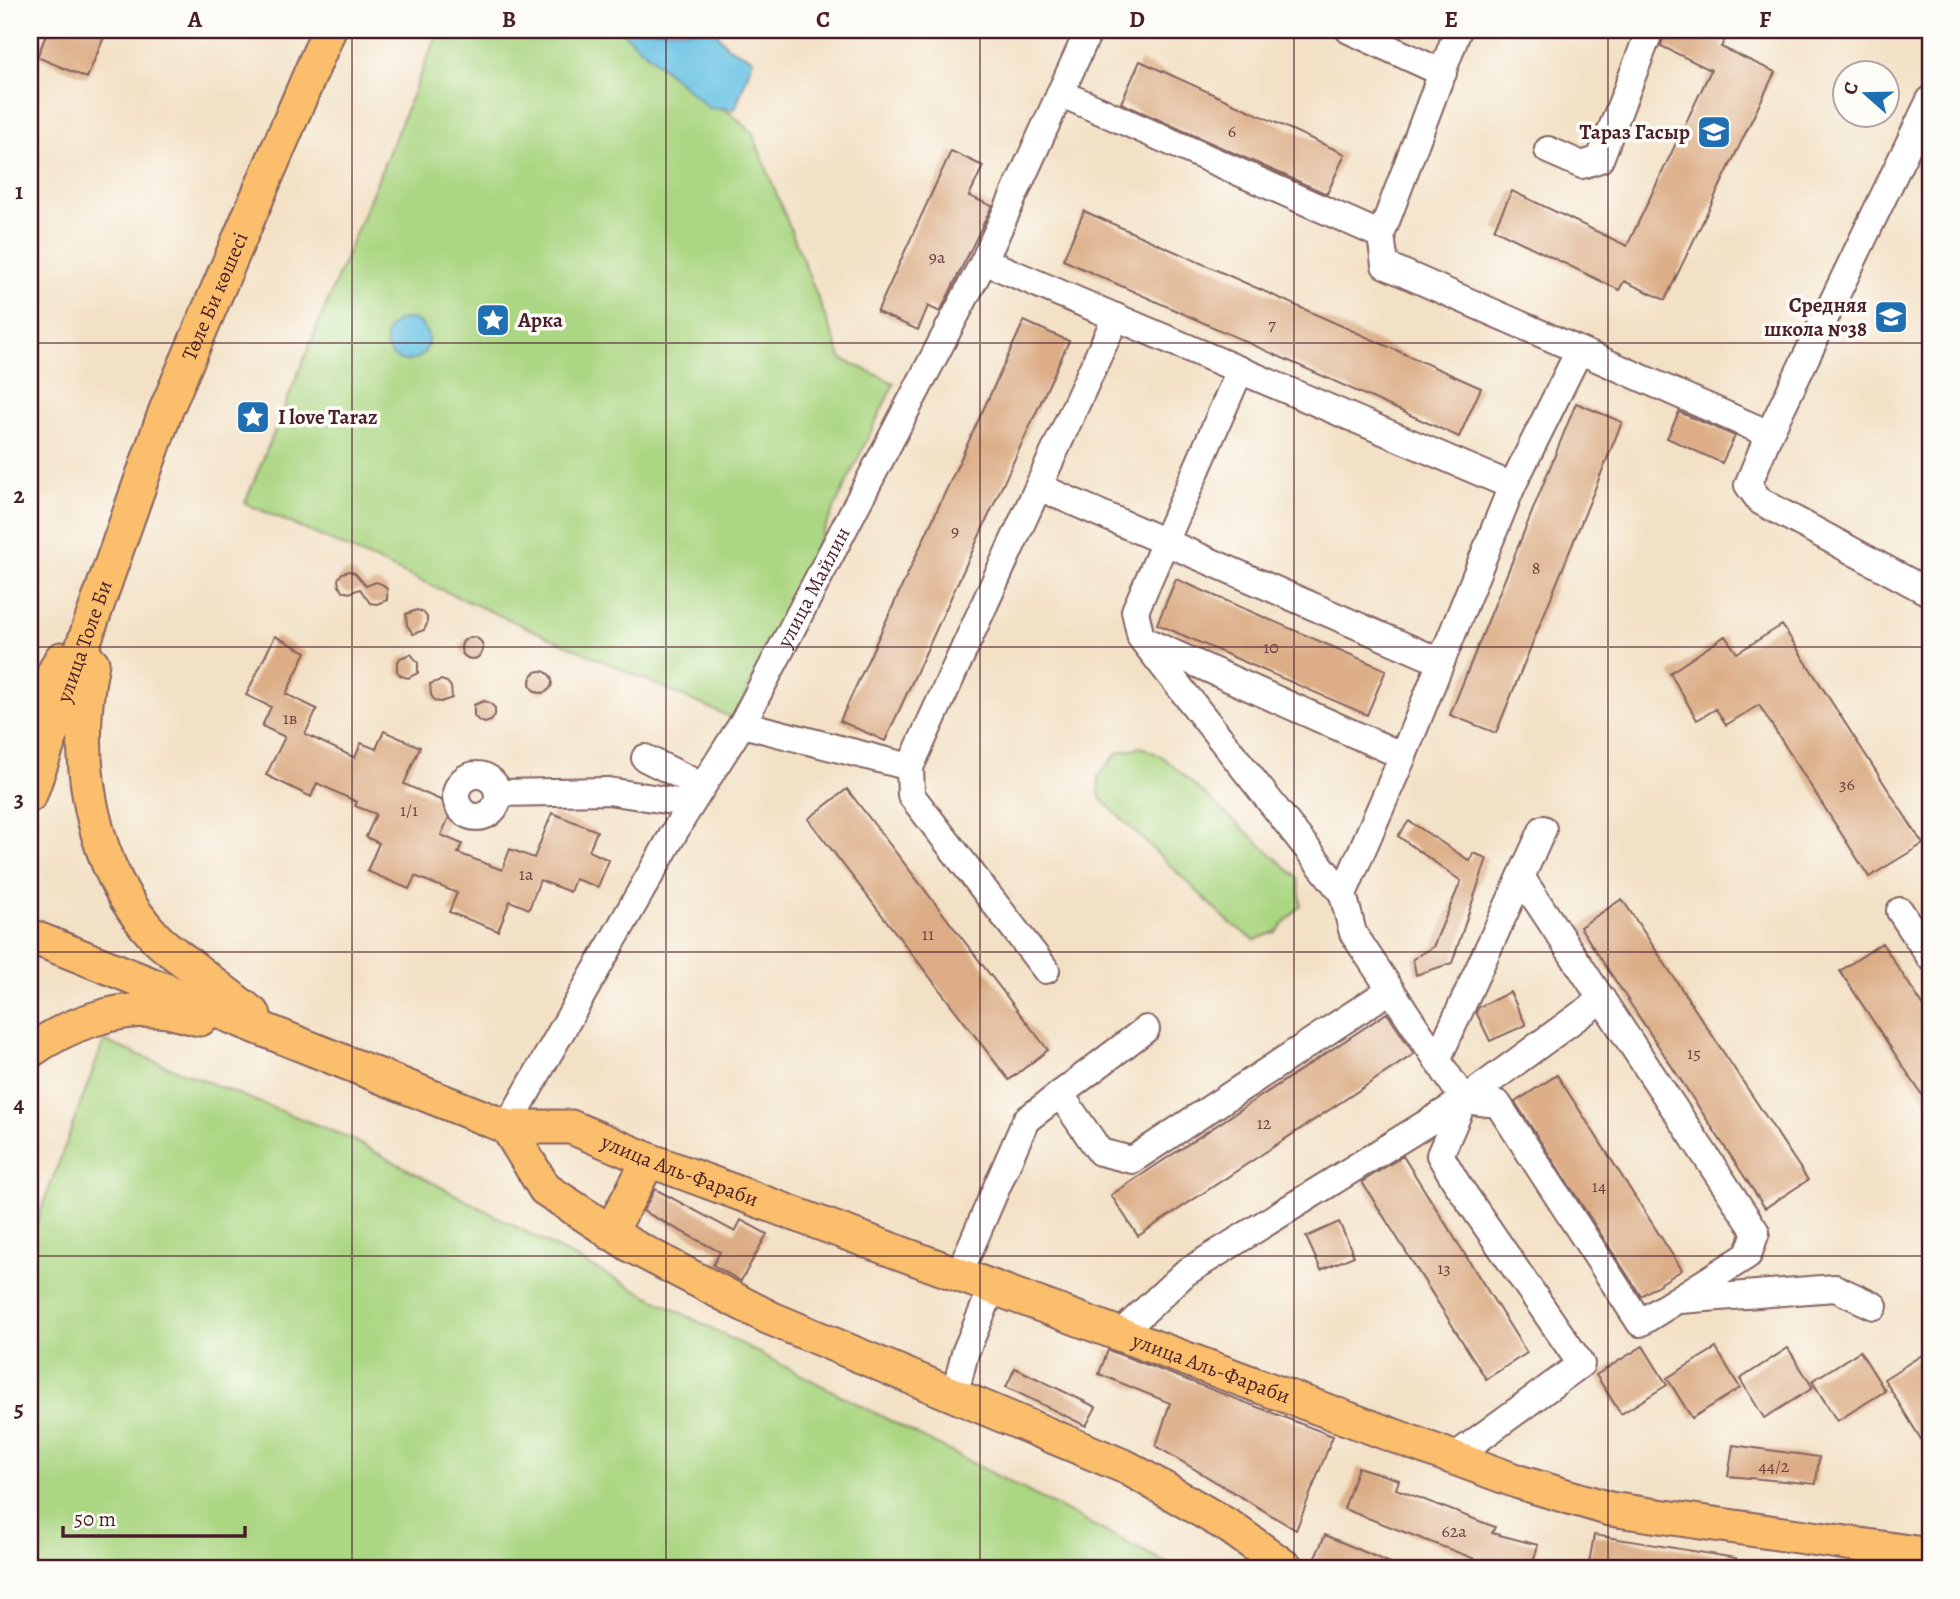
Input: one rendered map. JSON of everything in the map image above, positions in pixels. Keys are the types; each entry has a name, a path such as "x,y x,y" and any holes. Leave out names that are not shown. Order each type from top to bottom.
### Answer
{"main road":[{"name":"Төле Би көшесі","path":"111,568 166,410 329,30"},
{"path":"30,711 43,694 111,568"},
{"path":"111,568 86,693 85,758 93,820 112,874 158,940 286,1040"},
{"name":"улица Толе Би","path":"30,795 111,568"},
{"name":"улица Аль-Фараби","path":"30,936 507,1127 571,1127 649,1160 1519,1482 1610,1509 1930,1555"},
{"path":"30,1051 66,1029 114,1013 168,1011 286,1040"},
{"path":"507,1127 545,1189 610,1233 769,1318 1128,1468 1230,1527 1288,1569"},
{"path":"610,1233 649,1160"}],"street":[{"name":"улица Майлин","path":"507,1127 696,795 742,724 984,261 1089,30"},
{"path":"1349,30 1443,74"},
{"path":"1458,30 1381,235 1385,265 1769,434"},
{"path":"1548,150 1583,164 1600,159 1650,30"},
{"path":"1060,93 1381,235"},
{"path":"1930,100 1769,434 1748,485 1760,500 1930,593"},
{"path":"984,261 1512,486"},
{"path":"1046,970 911,795 910,767 1116,317"},
{"path":"1343,894 1404,756 1512,486 1579,351"},
{"path":"1241,370 1135,611 1141,638 1343,894 1353,933 1464,1100 1497,1104 1640,1323 1748,1255 1756,1232 1521,877"},
{"path":"1039,487 1441,662"},
{"path":"1141,638 1404,756"},
{"path":"742,724 910,767"},
{"path":"645,758 696,795"},
{"path":"499,793 608,791 696,795"},
{"path":"1437,1060 1544,828"},
{"path":"1900,911 1930,957"},
{"path":"1060,1094 1100,1152 1132,1160 1390,990"},
{"path":"1121,1333 1185,1273 1464,1100 1602,999"},
{"path":"959,1274 1026,1120 1146,1029"},
{"path":"1454,1457 1581,1364 1440,1155 1464,1100"},
{"path":"954,1397 965,1353 993,1286"},
{"path":"1675,1301 1835,1288 1874,1306"}],"green space":[{"path":"439,30 634,30 752,132 842,359 894,383 734,719 245,503"},
{"path":"1141,747 1163,757 1298,878 1301,905 1276,932 1255,940 1230,923 1100,798 1098,777 1117,753"},
{"path":"104,1041 347,1137 594,1268 1178,1569 30,1569 30,1240"}],"water":[{"path":"620,30 718,30 717,34 728,47 753,59 735,109 709,108"},
{"path":"407,319 422,325 428,340 422,355 407,361 392,355 386,340 392,325"}],"building":[{"path":"48,30 107,30 87,78 37,57"},
{"name":"Тараз Гасыр","path":"1665,30 1729,30 1721,47 1775,72 1665,300 1624,281 1619,290 1494,229 1512,191 1627,246 1711,70 1661,46"},
{"path":"1140,61 1345,154 1327,194 1121,103"},
{"path":"951,151 983,166 969,196 992,206 940,312 928,306 918,330 877,312"},
{"path":"1084,211 1481,388 1459,437 1063,260"},
{"path":"1024,321 1069,341 885,741 840,721"},
{"path":"1576,403 1622,422 1496,733 1450,715"},
{"path":"1679,412 1735,436 1722,463 1667,438"},
{"path":"342,573 355,573 366,586 376,582 382,584 387,589 387,600 377,604 370,603 360,589 349,593 343,591 338,579"},
{"path":"1176,579 1386,670 1367,715 1157,624"},
{"path":"417,610 427,617 427,624 424,630 413,634 407,625 406,614"},
{"path":"1782,625 1923,844 1869,877 1759,705 1726,725 1716,709 1697,720 1670,673 1725,636 1737,653"},
{"path":"275,636 306,652 286,694 317,709 305,734 355,758 361,743 376,749 384,731 420,747 404,784 454,806 441,835 462,844 458,853 502,870 510,849 534,858 552,813 597,831 589,851 609,860 598,887 575,879 570,892 540,880 529,909 510,901 498,931 449,912 457,893 415,876 409,889 367,871 379,843 366,837 376,814 355,806 357,802 317,783 311,797 266,775 285,737 262,726 271,707 246,695"},
{"path":"472,637 480,640 483,648 480,656 472,659 464,656 461,648 464,640"},
{"path":"411,654 418,663 418,673 408,678 397,671 397,664 400,658"},
{"path":"541,671 549,674 552,682 549,690 541,693 533,690 530,682 533,674"},
{"path":"441,680 451,687 452,698 441,702 435,701 431,695 430,684"},
{"path":"484,701 495,708 491,721 485,723 474,716 474,705"},
{"path":"847,789 1048,1050 1009,1080 808,819"},
{"path":"1409,821 1470,861 1473,853 1487,858 1452,963 1416,975 1413,959 1433,947 1461,881 1398,836"},
{"path":"1622,899 1808,1180 1765,1208 1580,927"},
{"path":"1882,943 1930,1016 1930,1107 1840,971"},
{"path":"1510,992 1526,1025 1490,1041 1476,1012 1479,1007"},
{"path":"1387,1013 1414,1054 1138,1236 1111,1195"},
{"path":"1557,1075 1682,1270 1641,1296 1515,1102"},
{"path":"1403,1156 1527,1353 1486,1379 1362,1182"},
{"path":"655,1189 735,1232 741,1220 767,1234 741,1281 713,1265 720,1252 643,1211"},
{"path":"1339,1222 1354,1256 1321,1270 1306,1237"},
{"path":"1643,1346 1667,1385 1621,1414 1596,1375"},
{"path":"1716,1348 1740,1388 1692,1418 1667,1378"},
{"path":"1788,1348 1813,1388 1764,1418 1740,1379"},
{"path":"1108,1350 1333,1436 1296,1530 1156,1446 1170,1403 1099,1374"},
{"path":"1930,1350 1930,1454 1884,1379"},
{"path":"1860,1351 1885,1391 1837,1421 1812,1381"},
{"path":"1015,1368 1096,1407 1086,1426 1006,1387"},
{"path":"1733,1445 1819,1457 1816,1484 1728,1476"},
{"path":"1358,1467 1399,1480 1396,1489 1495,1527 1492,1533 1538,1545 1531,1569 1501,1569 1344,1509"},
{"path":"1325,1535 1404,1569 1310,1569"},
{"path":"1594,1535 1736,1558 1735,1569 1588,1569"}],"place":[{"name":"Тараз Гасыр","path":"1714,132"},
{"name":"Средняя школа №38","path":"1891,317"},
{"name":"Арка","path":"493,320"},
{"name":"I love Taraz","path":"253,417"}]}
